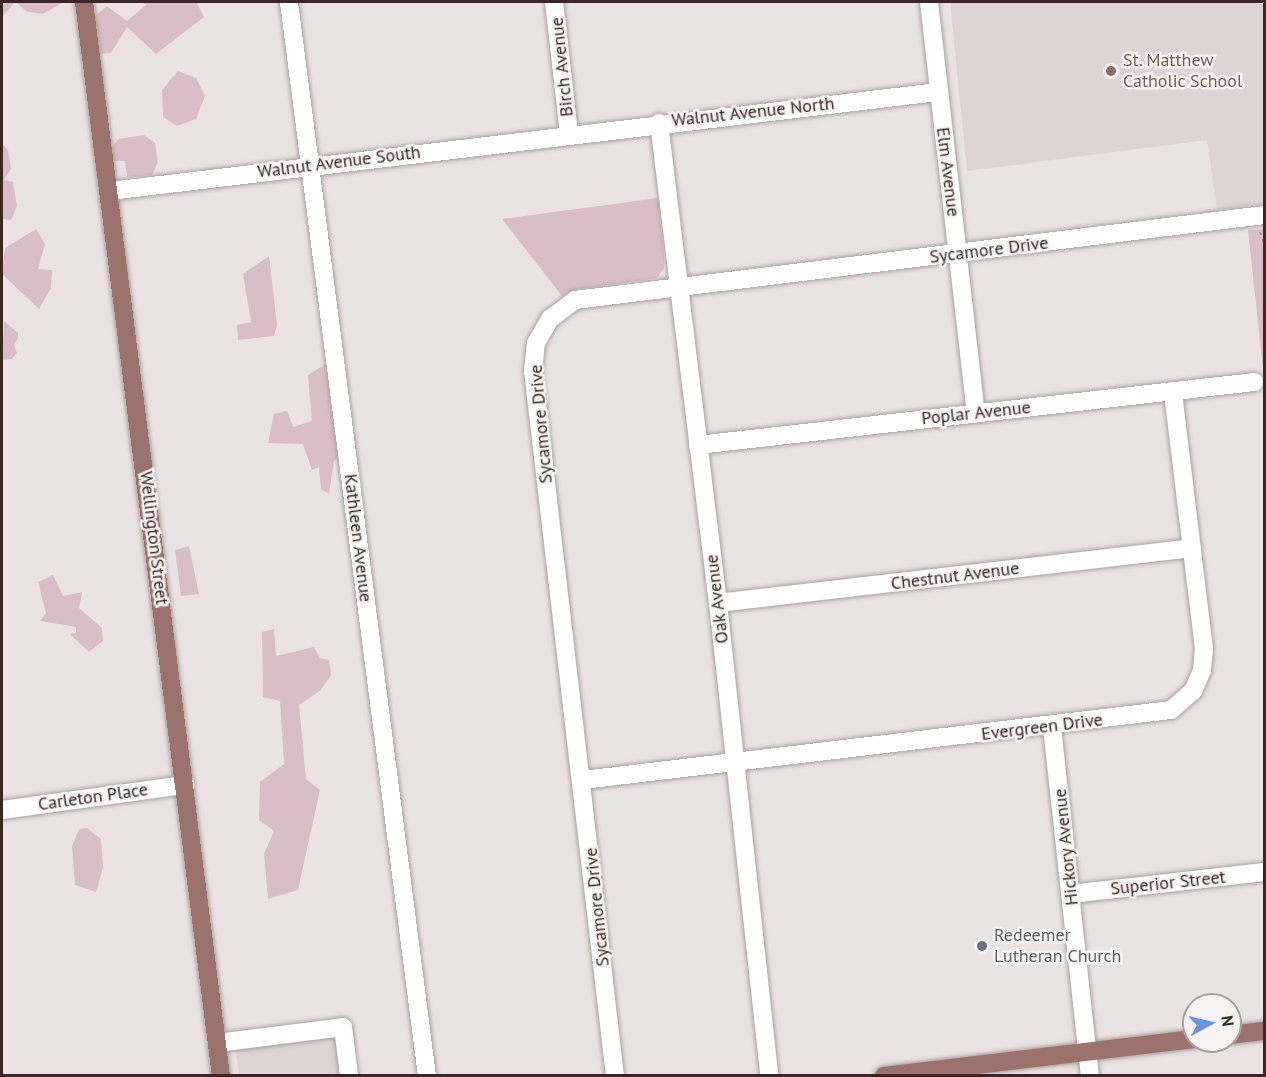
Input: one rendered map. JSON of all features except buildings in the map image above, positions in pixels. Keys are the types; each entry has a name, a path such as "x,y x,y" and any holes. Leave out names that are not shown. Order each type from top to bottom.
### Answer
{"main road":[{"name":"Wellington Street","path":"84,2 110,191 221,1076"},
{"path":"1242,1034 1264,1031"},
{"path":"884,1076 926,1073 1182,1041"}],"street":[{"name":"Kathleen Avenue","path":"289,2 427,1076"},
{"name":"Birch Avenue","path":"554,2 569,133"},
{"name":"Elm Avenue","path":"928,2 976,413"},
{"name":"Walnut Avenue North","path":"569,133 938,92"},
{"name":"Oak Avenue","path":"659,123 718,603 770,1076"},
{"name":"Walnut Avenue South","path":"110,191 569,133"},
{"name":"Sycamore Drive","path":"615,1076 583,780 533,371 536,343 550,318 575,300 958,255 1264,215"},
{"name":"Poplar Avenue","path":"698,445 1254,382"},
{"name":"Evergreen Drive","path":"583,780 1052,727 1171,710 1193,691 1202,671 1204,649 1173,391"},
{"name":"Chestnut Avenue","path":"718,603 1192,548"},
{"name":"Hickory Avenue","path":"1052,727 1090,1076"},
{"name":"Carleton Place","path":"2,810 185,785"},
{"name":"Superior Street","path":"1071,894 1264,872"},
{"path":"217,1043 343,1027 349,1076"}],"shaded area":[{"path":"2,2 15,2 2,17"},
{"path":"15,2 64,2 43,14 28,12"},
{"path":"143,2 196,2 204,17 156,54 127,27 111,53 96,54 93,18 107,6 127,21 146,5"},
{"name":"St. Matthew Catholic School","path":"950,2 1264,2 1264,203 1217,210 1207,140 967,171"},
{"path":"178,71 196,78 205,96 196,119 177,126 163,117 162,90"},
{"path":"144,135 155,143 158,162 152,175 127,177 125,161 113,161 110,151 118,139"},
{"path":"2,144 8,150 11,169 4,180 13,182 17,206 11,220 2,219"},
{"path":"658,198 664,268 657,278 578,289 562,296 502,219"},
{"path":"36,229 45,244 38,269 52,270 51,288 39,309 2,274 5,248"},
{"path":"1264,229 1264,378 1248,230"},
{"path":"269,256 277,325 274,336 238,340 237,325 251,322 243,274"},
{"path":"4,321 18,333 18,338 14,345 17,353 12,359 2,360"},
{"path":"332,360 338,457 334,461 329,494 321,489 319,467 312,470 303,444 268,443 274,414 287,411 293,427 312,421 308,375"},
{"path":"189,546 199,594 181,596 175,550"},
{"path":"53,575 63,596 82,592 79,608 102,628 103,641 89,652 70,634 76,633 76,627 40,621 46,613 38,582"},
{"path":"274,629 276,656 314,647 320,658 329,660 331,675 321,690 299,705 306,779 320,790 298,890 268,899 264,854 274,831 259,820 260,782 284,764 280,701 263,697 262,632"},
{"path":"87,828 101,839 103,868 96,892 75,885 72,846 79,829"},
{"path":"342,1030 348,1075 239,1075 235,1043"}],"place":[{"name":"St. Matthew Catholic School","path":"1111,71"},
{"name":"Redeemer Lutheran Church","path":"982,946"}]}
